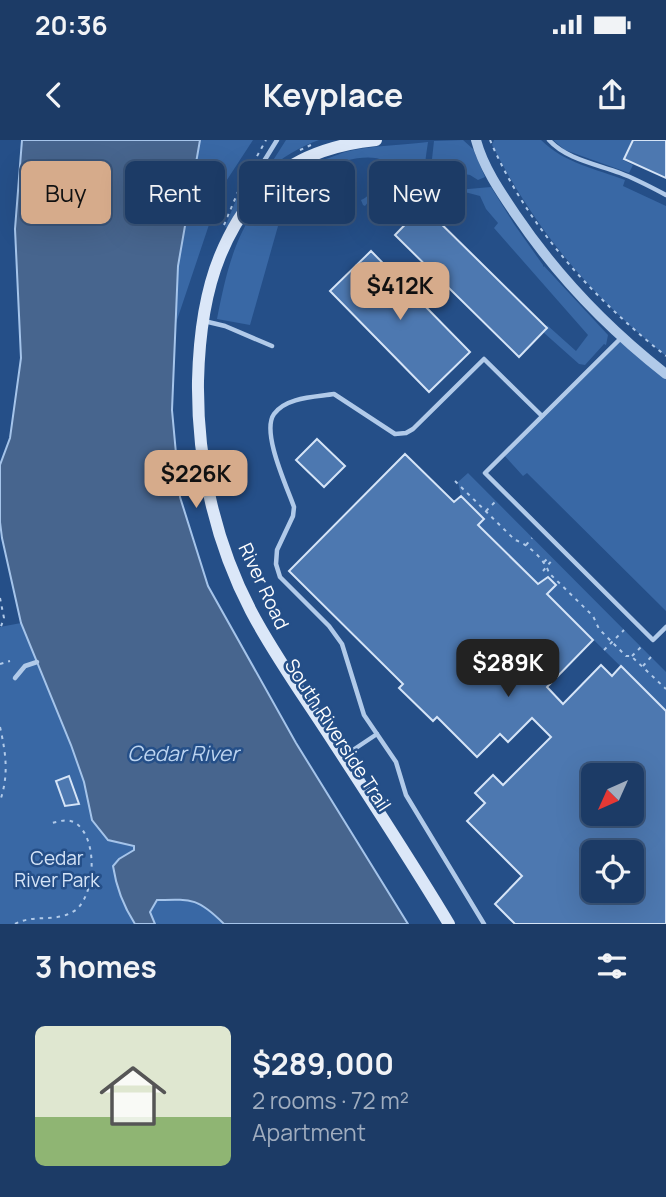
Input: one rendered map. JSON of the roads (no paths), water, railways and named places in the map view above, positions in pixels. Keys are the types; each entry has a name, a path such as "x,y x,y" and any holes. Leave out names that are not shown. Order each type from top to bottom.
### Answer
{"main road":[{"name":"River Road","path":"376,140 326,150 293,164 268,182 245,208 229,235 214,272 204,321 199,370 199,419 204,468 222,540 239,586 262,630 449,924"}],"street":[{"path":"476,140 504,197 542,253 587,305 621,338 666,374"}],"lane":[{"path":"264,161 277,140"},
{"path":"549,140 556,148 566,153 623,174 666,195"},
{"path":"204,321 225,326 272,346"},
{"path":"621,338 485,473 653,640 666,627"},
{"path":"484,924 406,795 396,762 364,715 342,644 329,626 280,577 276,564 277,550 293,516 294,507 270,438 269,424 274,413 295,401 334,394 395,434 406,433 484,359 542,416"},
{"path":"15,678 25,666 37,662"},
{"path":"343,757 377,734"}],"water":[{"name":"Cedar River","path":"22,140 200,140 196,161 125,161 125,224 185,224 178,266 172,410 180,497 208,586 296,743 408,924 224,924 201,905 187,900 157,900 150,912 155,924 135,924 127,911 113,866 134,850 134,846 108,840 92,820 84,782 71,745 21,623 2,538 0,465 10,438 21,358 15,229"}],"park label":[{"name":"Cedar River Park","path":"57,869"}]}
